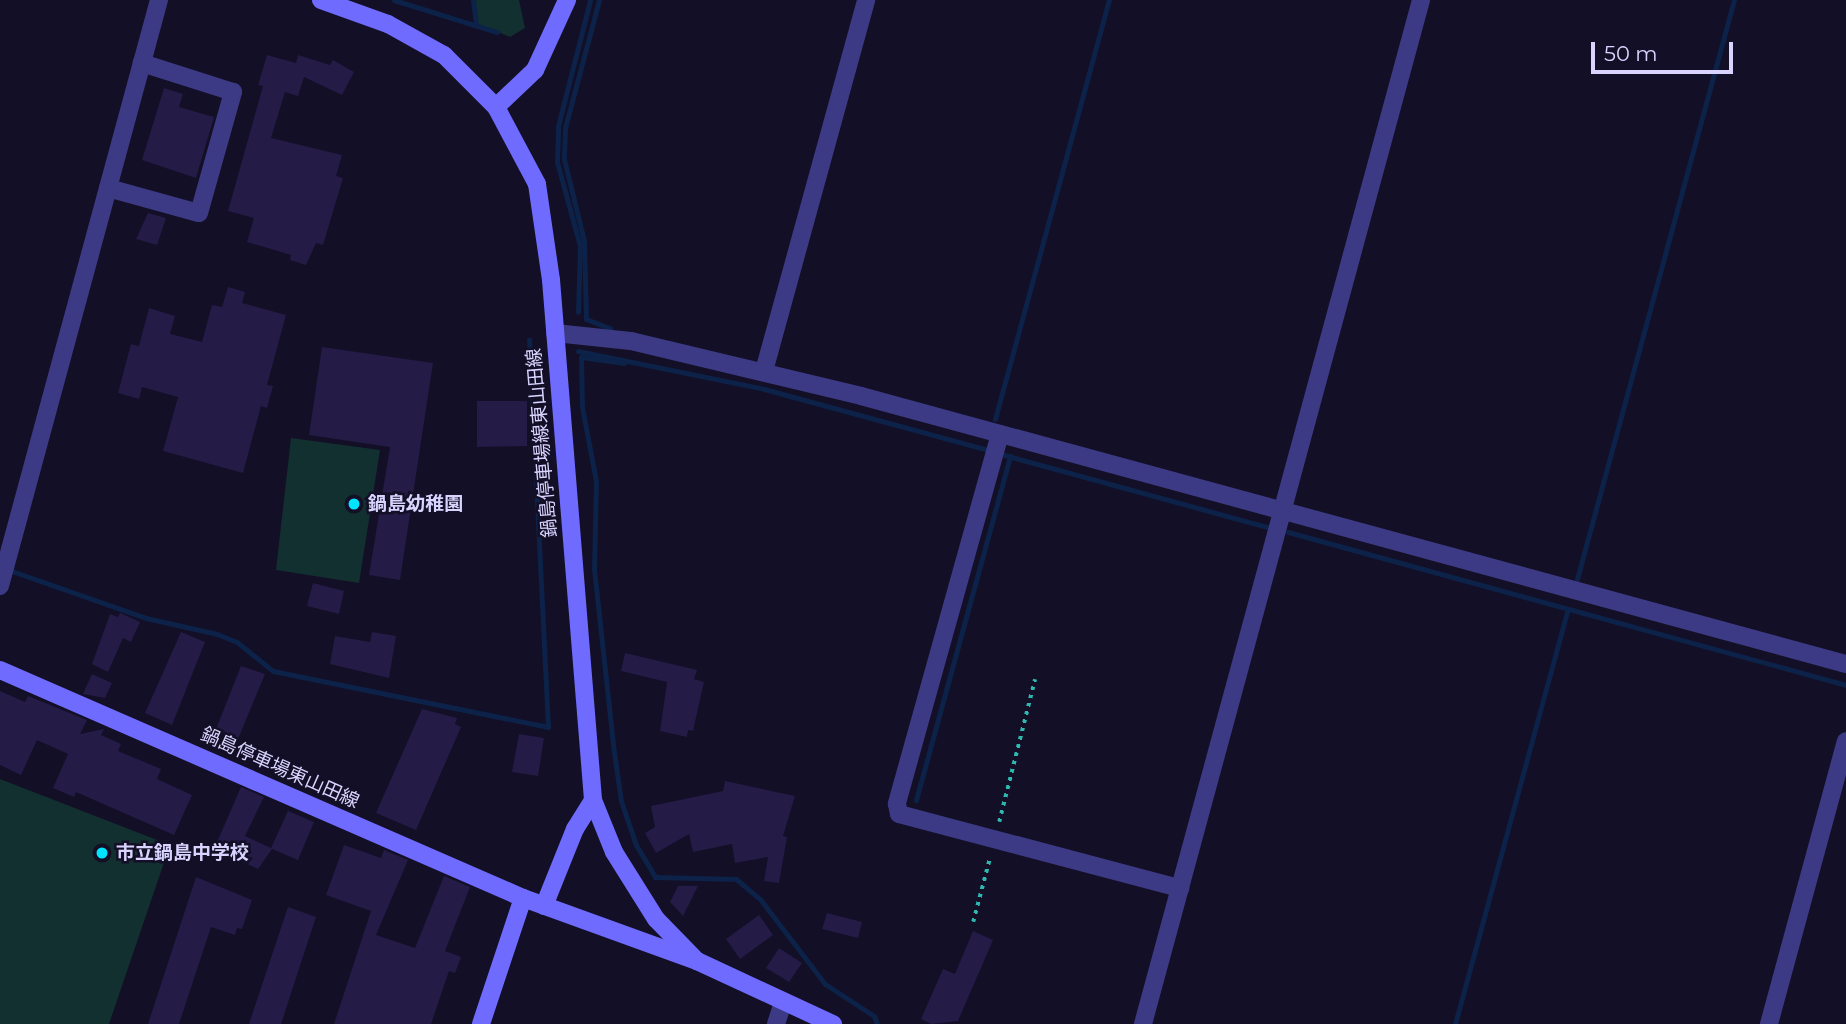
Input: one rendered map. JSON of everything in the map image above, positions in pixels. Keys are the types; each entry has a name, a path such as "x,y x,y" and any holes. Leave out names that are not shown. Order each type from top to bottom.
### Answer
{"main road":[{"name":"鍋島停車場線東山田線","path":"321,0 388,24 443,55 496,107 537,184 555,333 593,800 614,852 656,919 697,961"},
{"path":"496,107 535,70 567,0"},
{"name":"鍋島停車場東山田線","path":"0,670 544,906"},
{"path":"544,906 575,829 593,800"},
{"path":"481,1024 523,898"},
{"name":"鍋島停車場線東山田線","path":"544,906 697,961 833,1024"}],"street":[{"path":"3,574 159,0"},
{"path":"764,371 866,0"},
{"path":"1143,1024 1421,0"},
{"path":"108,188 199,213 233,92 142,63"},
{"path":"555,333 631,341 764,371 1846,664"},
{"path":"1000,434 897,804 899,814 906,819 995,838 1180,888"},
{"path":"1769,1024 1846,741"},
{"path":"776,1024 783,1003"}],"path":[{"path":"974,922 1035,678"}],"green space":[{"path":"473,0 519,0 525,28 510,37 476,23"},
{"path":"291,438 380,450 359,583 276,570"},
{"path":"0,779 170,845 109,1024 0,1024"}],"building":[{"path":"267,55 296,63 298,55 330,65 333,60 354,72 342,95 304,77 298,96 285,92 271,138 342,155 336,176 343,178 323,245 316,243 306,265 290,260 291,255 247,242 254,218 228,211 263,86 258,85"},
{"path":"164,88 183,94 179,107 214,117 196,178 142,160"},
{"path":"148,213 166,218 157,245 136,239"},
{"path":"228,287 245,292 242,303 286,315 267,385 273,386 267,408 261,406 243,473 163,451 178,397 142,387 139,399 118,393 131,344 139,346 149,308 175,316 170,334 202,342 212,305 222,307"},
{"path":"322,347 433,363 400,580 369,575 390,447 309,435"},
{"path":"477,401 527,401 527,446 477,447"},
{"path":"313,583 344,591 339,614 307,606"},
{"path":"120,613 140,622 131,642 123,638 108,672 92,664 110,614 118,617"},
{"path":"181,632 205,642 172,725 145,713"},
{"path":"372,632 396,636 389,678 330,664 335,636 370,642"},
{"path":"625,653 697,670 694,679 704,682 693,731 688,730 687,737 660,731 667,682 621,671"},
{"path":"241,666 265,674 238,739 216,729"},
{"path":"92,674 112,683 105,698 83,694"},
{"path":"0,691 25,702 28,696 87,720 80,734 104,729 101,735 121,744 118,751 161,769 157,779 192,795 174,835 76,792 74,797 53,788 68,754 37,740 21,775 0,765"},
{"path":"422,709 457,718 455,724 461,727 416,830 376,813"},
{"path":"519,734 544,738 538,776 512,772"},
{"path":"725,781 795,796 783,836 787,837 779,883 764,881 768,857 735,863 732,844 693,852 689,834 656,853 645,833 655,827 651,806 723,791"},
{"path":"241,787 264,797 245,836 271,848 288,811 314,822 298,860 272,849 258,869 214,849"},
{"path":"344,845 381,858 384,850 408,860 376,935 415,948 444,876 470,887 445,951 461,957 455,973 449,971 431,1024 334,1024 371,911 326,895"},
{"path":"196,877 252,900 242,929 237,928 235,935 211,927 179,1024 148,1024"},
{"path":"678,886 698,886 683,916 670,902"},
{"path":"288,907 316,917 281,1024 249,1024"},
{"path":"827,913 862,922 858,938 822,929"},
{"path":"759,915 773,935 740,959 726,939"},
{"path":"973,931 993,940 958,1021 931,1024 921,1019 943,969 955,974"},
{"path":"779,948 802,963 789,982 766,968"}],"waterway":[{"path":"394,0 497,32"},
{"path":"473,0 476,23"},
{"path":"578,312 580,246 557,162 558,126 590,0"},
{"path":"599,0 565,128 564,159 584,241 586,319 610,328"},
{"path":"995,419 1109,0"},
{"path":"1577,579 1734,0"},
{"path":"6,569 146,618 217,634 237,642 273,671 548,727 529,339"},
{"path":"578,351 764,389 985,449"},
{"path":"624,363 581,357 582,407 596,481 594,569 614,752 621,801 636,845 655,877 736,879 760,899 825,984 874,1016 877,1024"},
{"path":"1004,455 1268,527"},
{"path":"916,800 1010,456"},
{"path":"1288,532 1846,685"},
{"path":"1455,1024 1568,609"}],"place":[{"name":"鍋島幼稚園","path":"354,504"},
{"name":"市立鍋島中学校","path":"102,853"}]}
